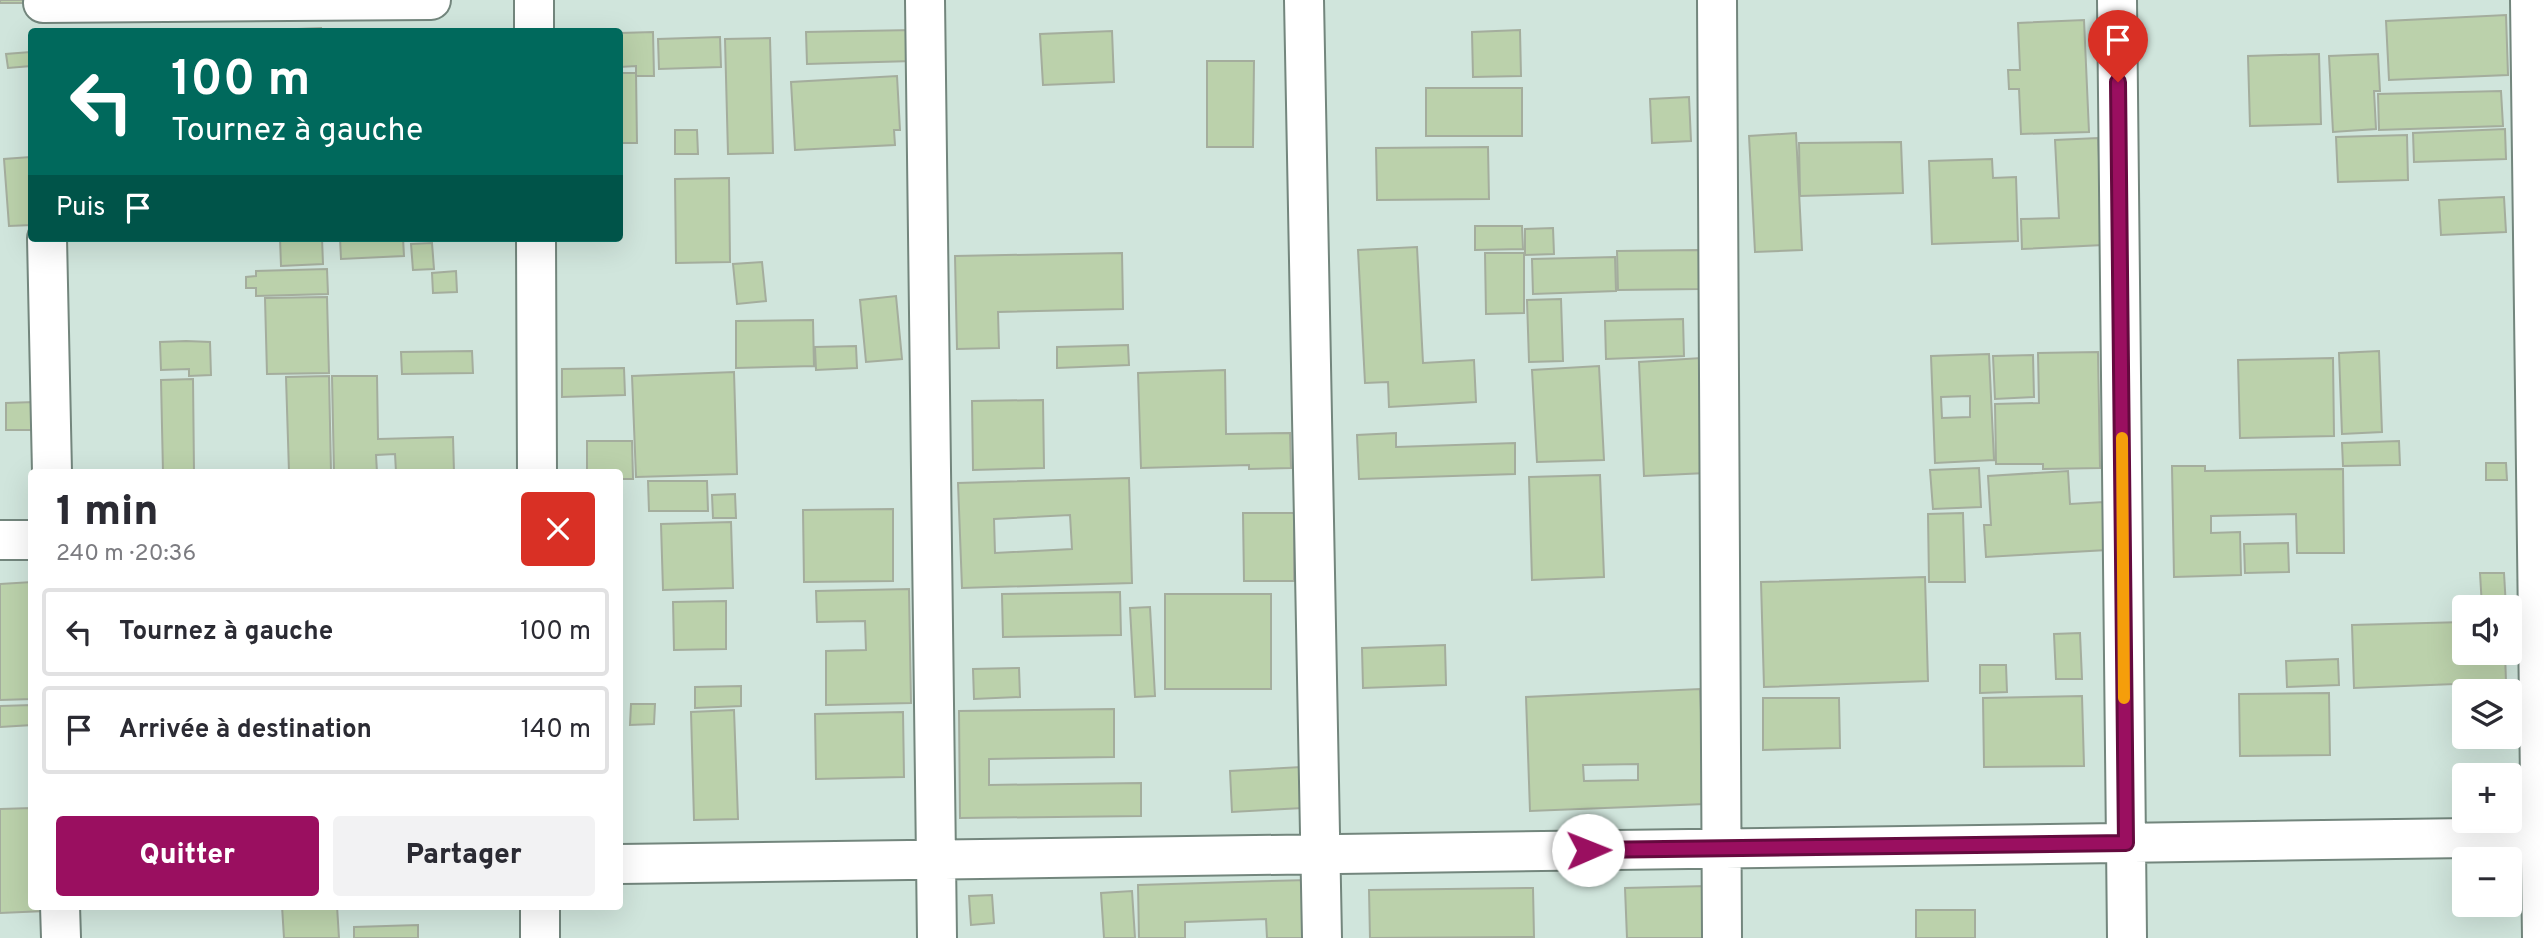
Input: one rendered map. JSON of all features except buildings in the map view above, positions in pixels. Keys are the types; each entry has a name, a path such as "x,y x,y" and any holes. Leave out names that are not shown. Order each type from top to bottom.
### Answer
{"street":[{"path":"43,12 431,0"},
{"path":"534,0 534,28"},
{"path":"925,0 937,938"},
{"path":"1304,0 1322,938"},
{"path":"1717,0 1722,938"},
{"path":"2117,0 2127,938"},
{"path":"2530,0 2539,250 2542,938"},
{"path":"47,242 52,469"},
{"path":"536,242 537,469"},
{"path":"0,540 28,540"},
{"path":"623,864 2542,837"},
{"path":"60,910 61,938"},
{"path":"540,910 540,938"}],"slow traffic":[{"path":"2122,438 2124,698"}],"route":[{"path":"1588,850 2126,843 2118,82"}]}
